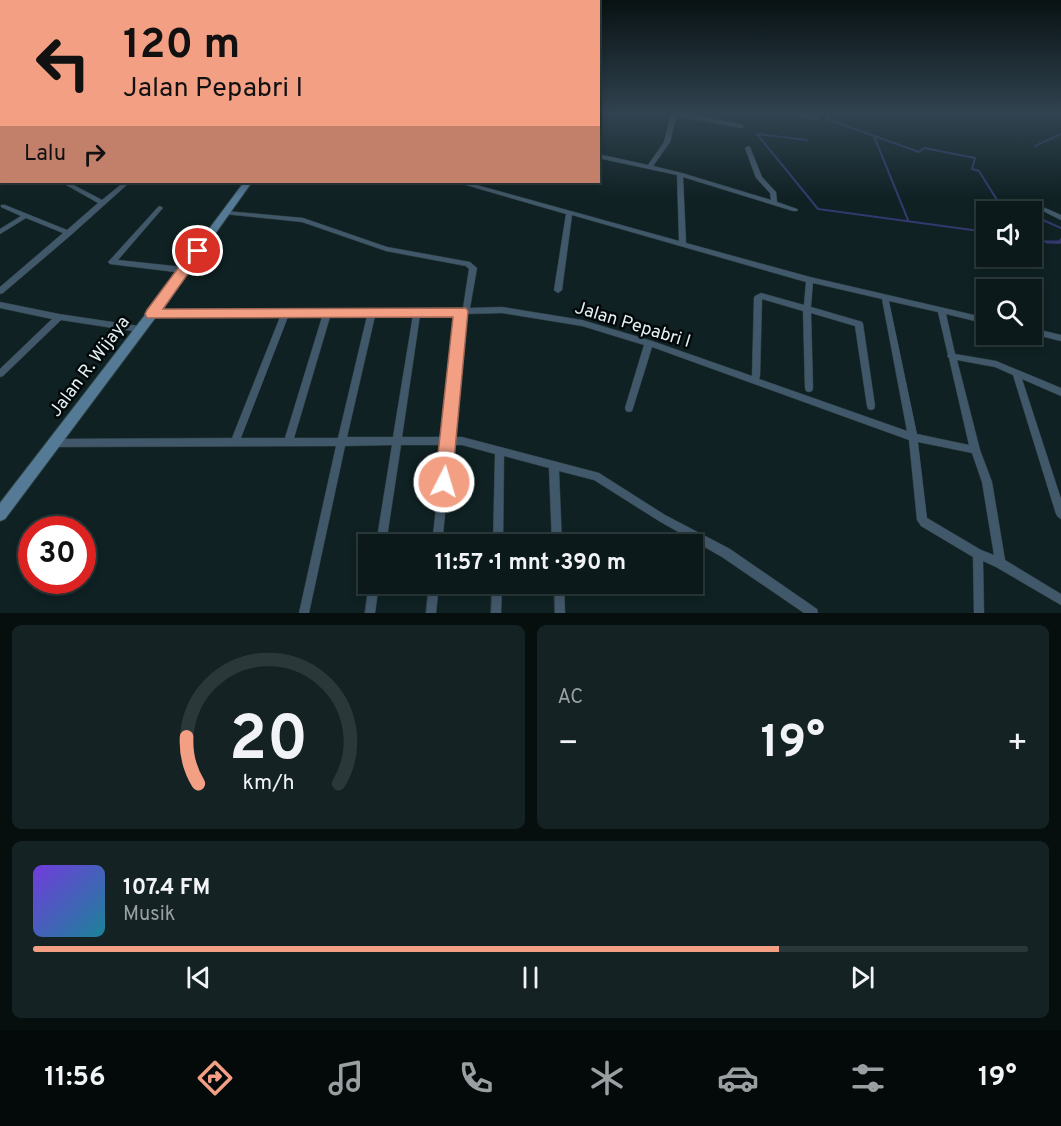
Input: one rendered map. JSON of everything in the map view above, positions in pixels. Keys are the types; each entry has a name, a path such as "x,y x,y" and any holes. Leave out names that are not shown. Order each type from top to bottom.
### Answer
{"street":[{"path":"650,166 667,142"},
{"path":"748,148 759,178 772,192 774,203"},
{"path":"600,156 680,174 795,210"},
{"path":"680,174 683,244"},
{"path":"66,183 103,203"},
{"path":"0,291 126,183"},
{"name":"Jalan R. Wijaya","path":"0,514 152,314 247,183"},
{"path":"465,183 810,280 976,319"},
{"path":"3,206 69,233"},
{"path":"160,208 112,261 183,270"},
{"path":"1045,210 1061,218"},
{"path":"558,290 569,212"},
{"path":"226,213 303,220 386,249 471,265 463,311 438,534"},
{"path":"0,232 25,216"},
{"path":"0,278 10,282"},
{"path":"809,388 807,308 810,280"},
{"path":"756,376 758,297 764,296 859,324 871,406"},
{"path":"885,298 913,437 922,520 1061,600"},
{"path":"0,305 58,317 139,329"},
{"name":"Jalan Pepabri I","path":"152,314 327,314 502,310 582,323 649,344 913,437 975,450"},
{"path":"941,311 975,450 987,482 1000,563"},
{"path":"383,534 417,312"},
{"path":"304,613 372,313"},
{"path":"236,441 285,314"},
{"path":"289,441 327,314"},
{"path":"0,374 58,317"},
{"path":"1042,334 1061,338"},
{"path":"629,408 649,344"},
{"path":"951,356 996,364 1061,392"},
{"path":"1016,372 1061,514"},
{"path":"54,443 462,441 554,466 590,473 662,518 726,554 813,613"},
{"path":"498,534 500,452"},
{"path":"554,466 557,534"},
{"path":"978,554 979,613"},
{"path":"370,613 373,594"},
{"path":"431,613 433,594"},
{"path":"496,613 497,594"},
{"path":"559,594 560,613"}],"waterway":[{"path":"763,142 818,209 976,231"},
{"path":"876,142 908,220"},
{"path":"890,142 919,152 924,148 975,158 972,169 979,171 999,201"},
{"path":"1035,146 1045,142"},
{"path":"1042,219 1061,228"},
{"path":"1042,241 1050,242"},
{"path":"1050,242 1060,242"},
{"path":"1050,242 1060,242"}],"route":[{"path":"198,251 152,314 461,311 444,482"}]}
